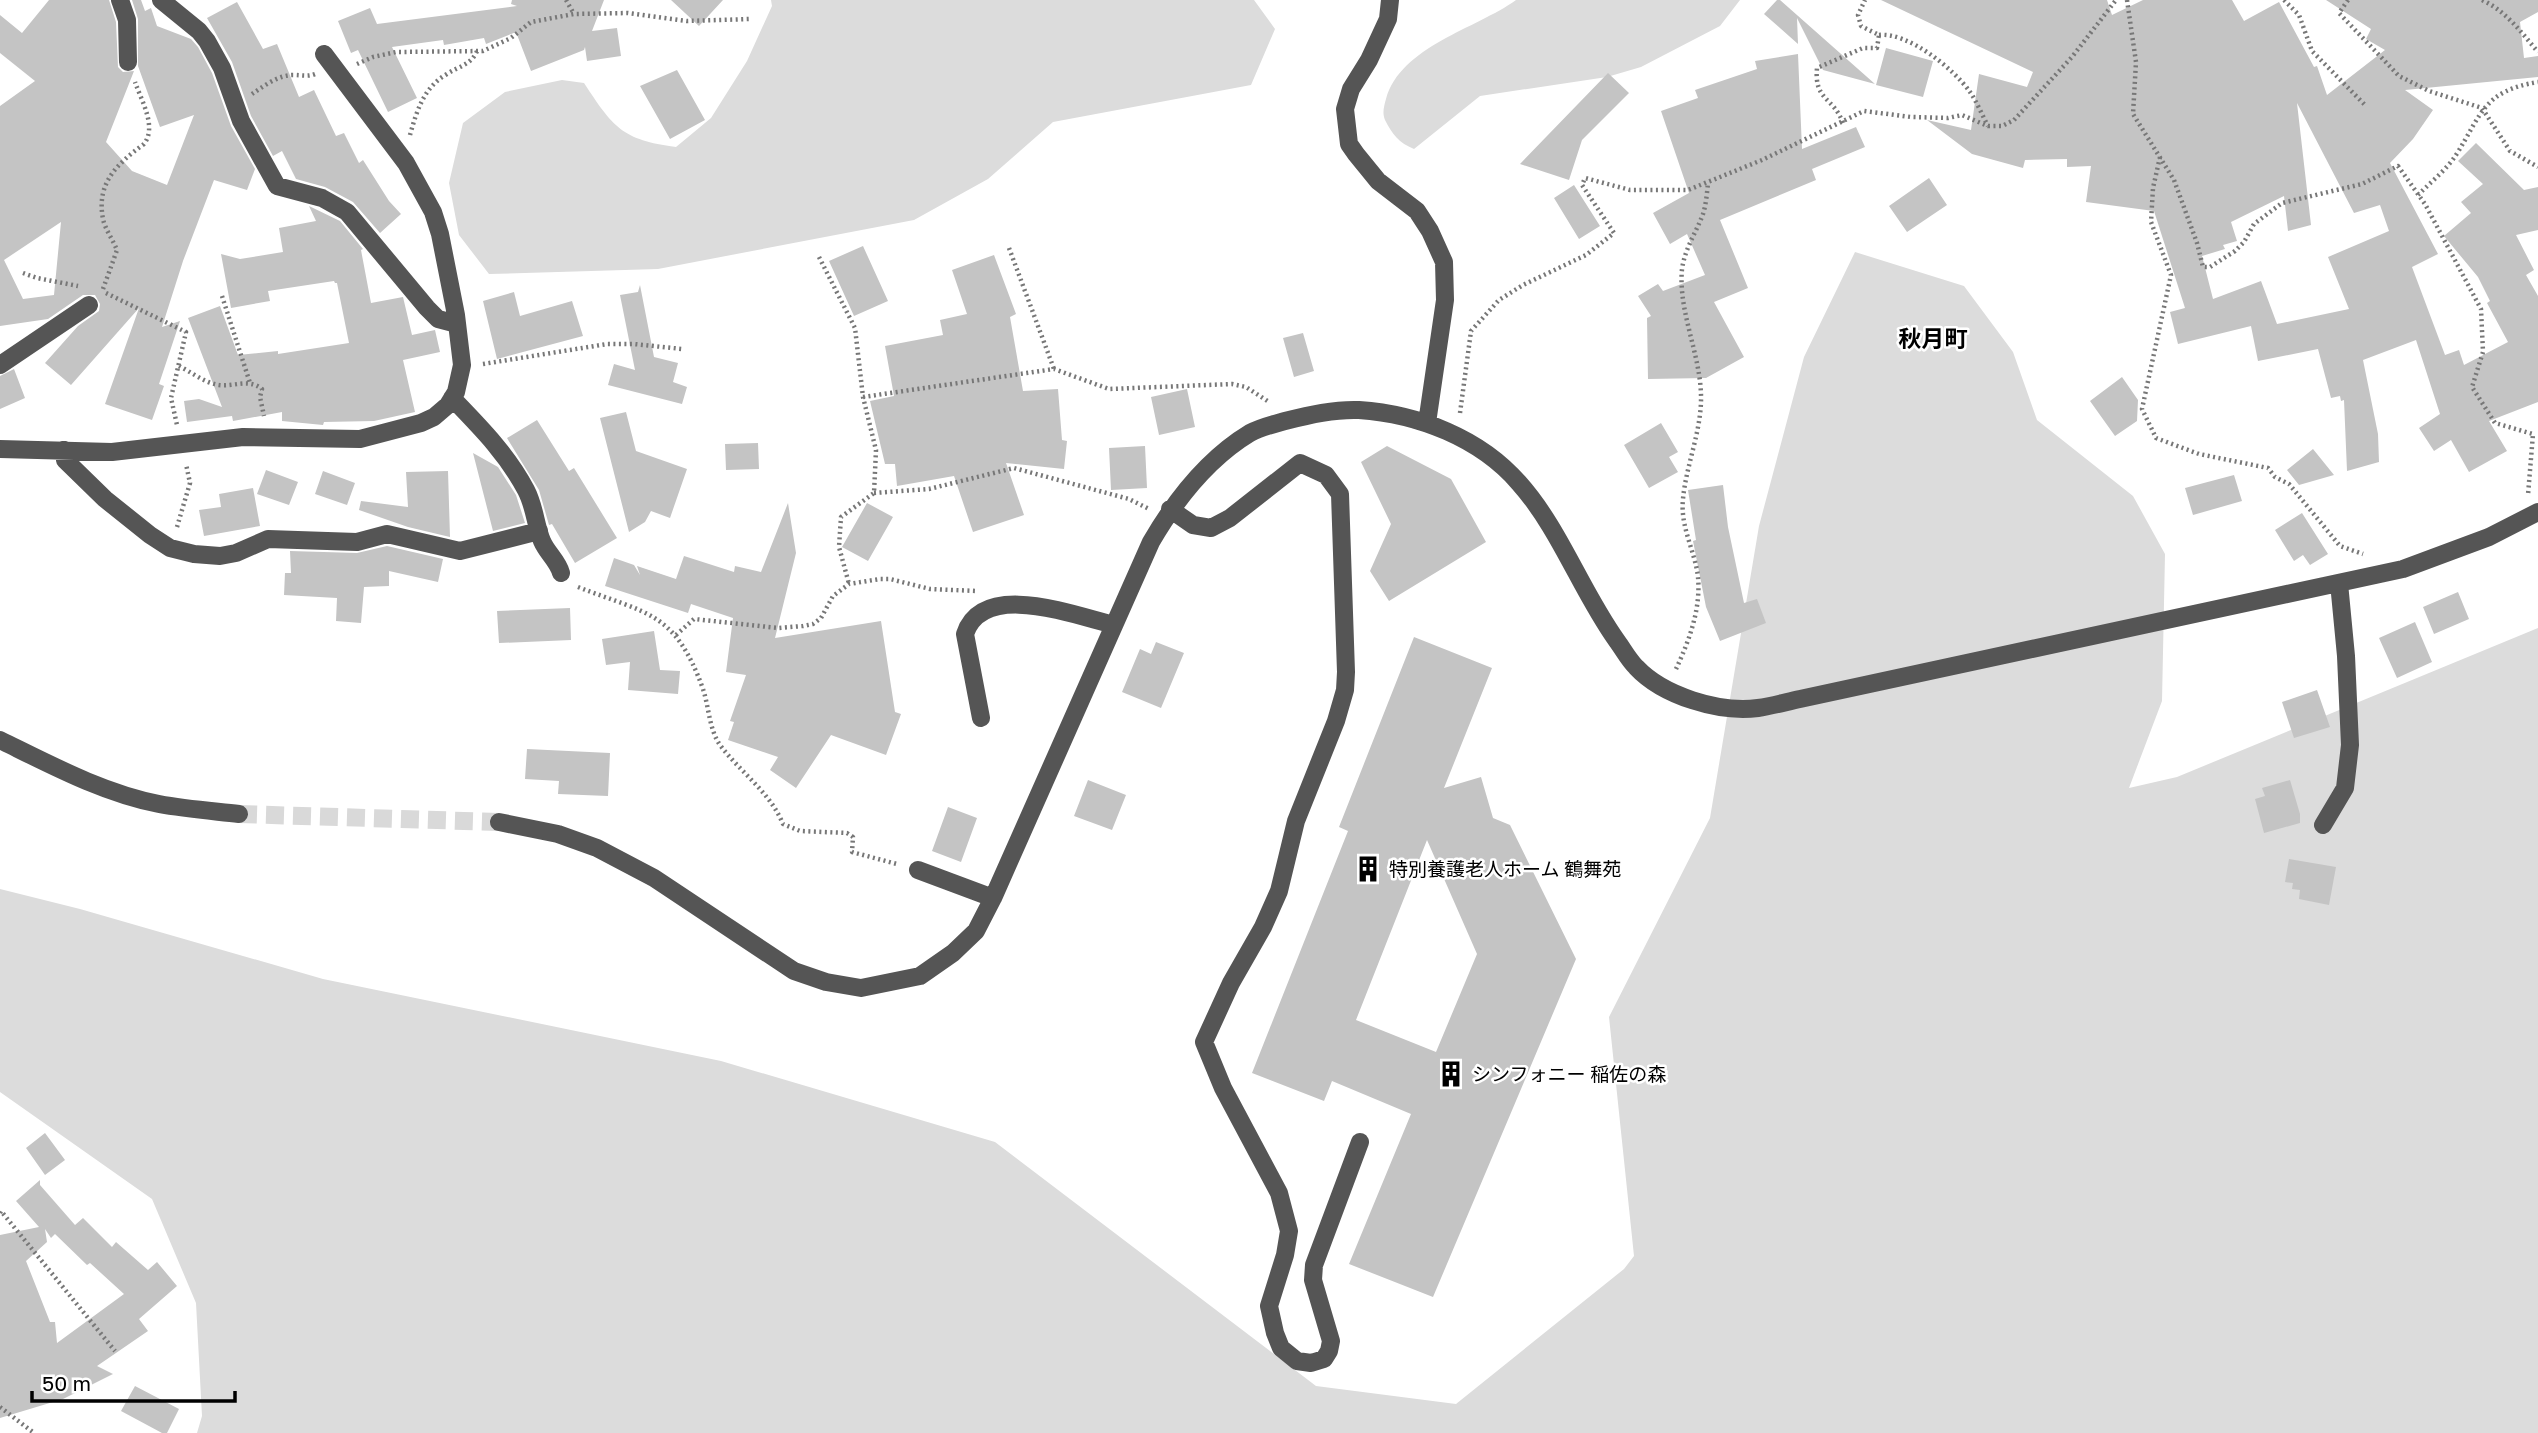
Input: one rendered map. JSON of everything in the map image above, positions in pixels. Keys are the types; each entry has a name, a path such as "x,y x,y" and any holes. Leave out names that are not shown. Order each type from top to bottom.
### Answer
{"street":[{"path":"120,0 127,20 128,62"},
{"path":"161,0 199,31 207,41 222,68 235,107 277,186 321,198 347,212 427,309 438,319 457,324"},
{"path":"1390,0 1388,19 1374,51 1351,89 1345,109 1349,144 1378,181 1417,211 1430,231 1444,262 1445,300 1427,423"},
{"path":"0,449 112,452 213,439 360,439 421,423 434,416 452,398 460,381 462,365 440,234 433,212 397,151 328,61"},
{"path":"0,365 71,317 89,297"},
{"path":"452,398 495,442 526,489 536,512 539,531 561,573"},
{"path":"499,822 558,834 597,848 654,878 794,971 826,982 861,988 920,976 953,953 976,931 1151,542 1168,514 1190,485 1224,452 1252,432 1306,415 1356,410 1427,423 1474,445 1503,464 1539,507 1598,615 1636,667 1667,689 1689,699 1720,707 1756,708 2403,569 2448,554 2532,516"},
{"path":"64,450 65,460 105,499 170,548 194,554 220,556 268,539 357,542 387,534 460,551 539,531"},
{"path":"1168,514 1193,525 1211,528 1230,518 1300,463 1326,475 1340,494 1345,690 1336,721 1296,821 1279,891 1204,1042 1223,1087 1279,1193 1284,1208 1289,1231 1285,1255 1269,1307 1281,1348 1297,1362 1324,1359 1329,1351 1331,1341 1313,1280 1314,1265 1360,1142"},
{"path":"2323,825 2345,789 2350,745 2339,583"},
{"path":"981,718 965,634 968,623 978,613 996,606 1020,605 1114,625"},
{"path":"0,740 115,792 159,804 239,814"},
{"path":"918,870 993,898"}],"path":[{"path":"566,0 574,14"},
{"path":"1865,0 1858,15 1861,26 1879,35 1892,34 1939,61 1969,91 1988,127"},
{"path":"1459,421 1471,331 1499,300 1587,255 1614,233 1581,185 1585,178 1630,190 1688,190 1860,112 1878,111 1911,117 1962,116 1988,127 2002,126 2014,120 2072,57 2116,0"},
{"path":"2127,0 2136,62 2133,114 2174,180 2203,267 2210,267 2235,251 2254,224 2283,203 2362,184 2398,166 2418,195 2481,309 2483,352 2472,387 2495,423 2533,434 2532,516"},
{"path":"2284,0 2300,15 2312,51 2365,105"},
{"path":"2348,0 2339,13 2399,76 2429,91 2482,108 2510,151 2538,167"},
{"path":"2482,0 2513,22 2538,52"},
{"path":"235,107 265,84 290,75 307,77 328,61 358,64 373,57 396,52 483,51 511,38 531,22 574,14 628,13 687,21 750,19"},
{"path":"1843,122 1839,111 1820,93 1816,85 1817,68 1863,48 1877,48 1879,35"},
{"path":"397,151 409,141 420,103 427,91 445,74 471,61 477,51"},
{"path":"23,273 89,297 102,291 117,250 103,219 103,192 107,178 144,144 151,129 128,62"},
{"path":"2418,195 2455,157 2482,108 2519,85 2538,82"},
{"path":"2160,157 2153,188 2151,222 2171,275 2142,409 2156,438 2199,454 2268,468 2275,477 2289,484 2340,546 2365,555"},
{"path":"1667,689 1691,634 1697,601 1698,577 1686,537 1682,502 1693,453 1701,395 1683,293 1682,269 1688,245 1703,214 1708,183"},
{"path":"1009,248 1054,369"},
{"path":"819,257 855,328 863,397 876,450 874,493"},
{"path":"102,291 186,332 171,398 190,483 170,548"},
{"path":"222,296 250,383"},
{"path":"462,365 488,364 607,344 682,349"},
{"path":"178,365 220,385 250,383 262,388 260,397 266,438"},
{"path":"863,397 1054,369 1109,389 1232,384 1246,387 1278,408 1285,421"},
{"path":"676,635 694,618 778,628 813,624 821,618 834,596 849,584 839,547 841,517 874,493 929,489 1013,468 1129,499 1168,514"},
{"path":"561,573 573,585 660,619 676,635 691,660 719,743 777,808 783,824 800,831 847,833 853,837 852,852 918,870"},
{"path":"0,1213 115,1351"},
{"path":"0,1407 34,1433"}],"shaded area":[{"path":"771,0 1254,0 1275,29 1251,85 1053,122 988,179 914,220 658,269 489,274 459,235 449,183 463,123 505,92 562,80 584,83 612,121 631,135 676,147 711,118 747,61 772,6"},
{"path":"1516,0 1740,0 1720,26 1641,67 1607,77 1480,96 1414,149 1400,141 1385,120 1384,107 1394,81 1407,65 1423,52"},
{"path":"1855,252 1964,286 2013,352 2037,420 2133,496 2165,554 2162,701 2129,788 2177,777 2538,628 2538,1433 197,1433 202,1416 196,1303 152,1199 0,1092 0,889 80,909 323,979 721,1061 995,1142 1316,1386 1456,1404 1624,1269 1634,1256 1609,1017 1710,818 1759,526 1804,357"}],"building":[{"path":"49,0 109,0 116,22 118,67 123,72 134,71 106,142 132,171 167,185 194,115 160,127 138,66 138,19 132,0 141,0 145,11 151,8 157,26 191,39 198,47 212,73 231,126 255,169 247,190 214,180 183,261 162,327 180,321 159,384 164,386 152,420 105,404 139,308 71,385 45,363 78,326 99,311 100,304 95,295 83,295 48,319 0,326 0,106 35,81 0,53 0,15 22,33","holes":["61,222 54,295 23,299 4,260"]},
{"path":"512,0 604,0 592,31 617,28 621,56 587,61 585,47 584,50 531,71 516,32 486,44 484,38 444,45 443,40 392,47 417,98 388,112 358,50 351,53 338,21 370,8 377,24 517,6 511,4"},
{"path":"671,0 723,0 699,26"},
{"path":"1777,0 1875,84 1823,70 1797,18 1798,44 1764,14"},
{"path":"1881,0 2107,0 2112,15 2143,0 2232,0 2244,21 2279,2 2314,67 2317,66 2327,95 2385,50 2366,39 2371,29 2326,0 2538,0 2538,12 2520,22 2524,58 2538,56 2538,77 2405,90 2433,110 2413,139 2390,163 2438,254 2412,267 2445,355 2459,350 2464,365 2508,342 2487,303 2490,301 2478,277 2444,236 2471,213 2461,202 2483,184 2458,161 2476,143 2524,190 2538,187 2538,230 2516,235 2534,270 2526,275 2538,296 2538,402 2489,421 2507,451 2469,472 2451,440 2434,451 2419,428 2440,414 2416,340 2363,360 2378,434 2379,462 2347,471 2344,400 2341,401 2340,396 2331,398 2318,349 2258,361 2251,326 2178,344 2170,312 2185,308 2154,211 2086,202 2091,166 2067,167 2067,159 2025,160 2023,168 1972,154 1927,120 1971,130 1979,74 2027,87 2033,72","holes":["2297,103 2354,213 2380,205 2389,231 2328,257 2349,309 2277,324 2261,281 2213,299 2202,256 2225,249 2223,245 2237,241 2231,222 2284,196 2288,231 2311,225"]},
{"path":"237,2 263,49 277,44 299,97 314,90 336,136 344,133 359,163 363,160 389,201 401,214 380,233 353,202 325,187 296,179 282,151 273,156 251,116 232,62 207,18"},
{"path":"1886,48 1933,61 1923,97 1876,85"},
{"path":"1798,54 1802,149 1856,127 1865,147 1812,169 1816,180 1720,220 1748,288 1714,302 1744,357 1706,378 1648,379 1647,318 1651,316 1638,296 1658,284 1663,291 1705,275 1687,234 1670,244 1653,213 1689,193 1661,111 1698,98 1695,90 1757,69 1755,61"},
{"path":"677,70 705,120 670,139 640,86"},
{"path":"1608,73 1629,93 1582,140 1569,180 1520,164"},
{"path":"1929,178 1947,205 1907,232 1889,206"},
{"path":"1574,185 1600,226 1579,239 1554,198"},
{"path":"309,206 340,221 363,249 361,250 371,303 403,297 412,335 435,330 440,352 403,360 415,412 374,421 324,422 323,425 282,421 282,412 233,421 232,416 187,422 184,401 199,399 222,407 188,318 220,306 238,355 278,351 278,354 349,343 337,283 334,281 268,291 270,301 231,308 221,254 240,259 283,252 279,228 316,221"},
{"path":"863,246 888,301 854,316 829,261"},
{"path":"994,255 1016,314 1010,317 1023,391 1058,389 1062,440 1067,441 1064,469 1006,463 1024,515 973,532 954,476 897,486 895,464 885,464 870,401 894,396 885,346 943,335 940,320 967,314 952,270"},
{"path":"640,285 654,357 678,363 673,382 687,387 682,404 608,385 614,364 635,370 620,295 638,292"},
{"path":"514,292 520,316 572,301 583,336 497,359 483,301"},
{"path":"1303,333 1314,371 1294,377 1283,338"},
{"path":"14,369 25,398 0,409 0,376"},
{"path":"2122,377 2138,400 2137,421 2115,436 2090,401"},
{"path":"1187,389 1195,427 1159,435 1151,397"},
{"path":"626,412 636,451 687,469 670,518 651,511 645,522 629,532 600,418"},
{"path":"537,420 569,471 574,468 617,538 575,563 552,524 549,525 539,490 507,438"},
{"path":"1661,423 1678,452 1669,457 1678,472 1649,488 1624,445"},
{"path":"758,443 759,469 726,470 725,444"},
{"path":"1145,446 1147,488 1111,490 1109,448"},
{"path":"1387,446 1451,479 1486,542 1389,601 1370,571 1391,524 1361,462"},
{"path":"2313,449 2334,475 2299,485 2287,470"},
{"path":"473,453 498,467 516,495 525,523 493,531"},
{"path":"266,470 298,482 289,505 257,494"},
{"path":"323,471 355,483 347,505 315,494"},
{"path":"448,471 450,537 408,527 359,510 361,501 408,507 406,472"},
{"path":"2234,475 2242,501 2193,515 2185,488"},
{"path":"1723,485 1728,527 1744,603 1757,599 1766,623 1720,641 1706,607 1693,541 1696,540 1688,490"},
{"path":"253,488 260,526 204,536 199,510 221,507 219,494"},
{"path":"788,503 796,553 775,638 881,621 895,712 901,714 886,755 831,735 796,788 770,770 778,757 728,740 734,722 730,721 746,675 726,672 733,618 691,604 688,613 605,586 614,558 634,565 640,575 637,566 676,579 684,556 734,572 735,566 761,572"},
{"path":"867,503 893,517 868,561 842,547"},
{"path":"2302,513 2328,554 2310,565 2303,555 2294,561 2275,530"},
{"path":"387,546 443,559 438,582 389,571 389,586 364,587 361,623 336,621 337,598 284,595 285,573 291,573 290,551 357,553"},
{"path":"2458,592 2469,619 2434,634 2423,607"},
{"path":"570,608 571,640 499,643 497,611"},
{"path":"2415,622 2432,662 2397,678 2379,638"},
{"path":"654,631 660,670 680,671 678,694 628,690 630,662 606,665 602,639"},
{"path":"1414,637 1492,668 1444,788 1481,777 1493,818 1510,825 1576,959 1433,1297 1349,1264 1411,1114 1332,1081 1324,1101 1252,1073 1348,831 1339,827","holes":["1427,840 1477,954 1436,1052 1356,1020"]},
{"path":"1156,642 1184,653 1161,708 1122,692 1140,649 1151,654"},
{"path":"2317,690 2330,727 2294,738 2282,702"},
{"path":"527,749 610,753 608,796 558,794 559,781 525,779"},
{"path":"1088,780 1126,795 1112,830 1074,816"},
{"path":"2290,780 2300,823 2264,833 2255,799 2265,796 2262,788"},
{"path":"948,807 977,818 961,862 932,851"},
{"path":"2289,859 2336,867 2329,905 2299,899 2300,890 2292,889 2293,883 2285,882"},
{"path":"45,1133 65,1160 45,1175 26,1148"},
{"path":"40,1180 40,1185 75,1225 83,1218 112,1247 116,1242 148,1270 157,1262 177,1286 139,1319 148,1331 97,1366 113,1374 63,1399 0,1418 0,1235 39,1227 16,1201","holes":["45,1229 51,1238 55,1234 87,1265 90,1263 124,1294 57,1343 55,1322 50,1322 26,1261 47,1242"]},
{"path":"135,1386 179,1409 167,1433 162,1433 121,1411"}],"tunnel":[{"path":"239,814 499,822"}],"place":[{"name":"特別養護老人ホーム 鶴舞苑","path":"1368,869"},
{"name":"シンフォニー 稲佐の森","path":"1451,1074"}],"district":[{"name":"秋月町","path":"1933,339"}]}
